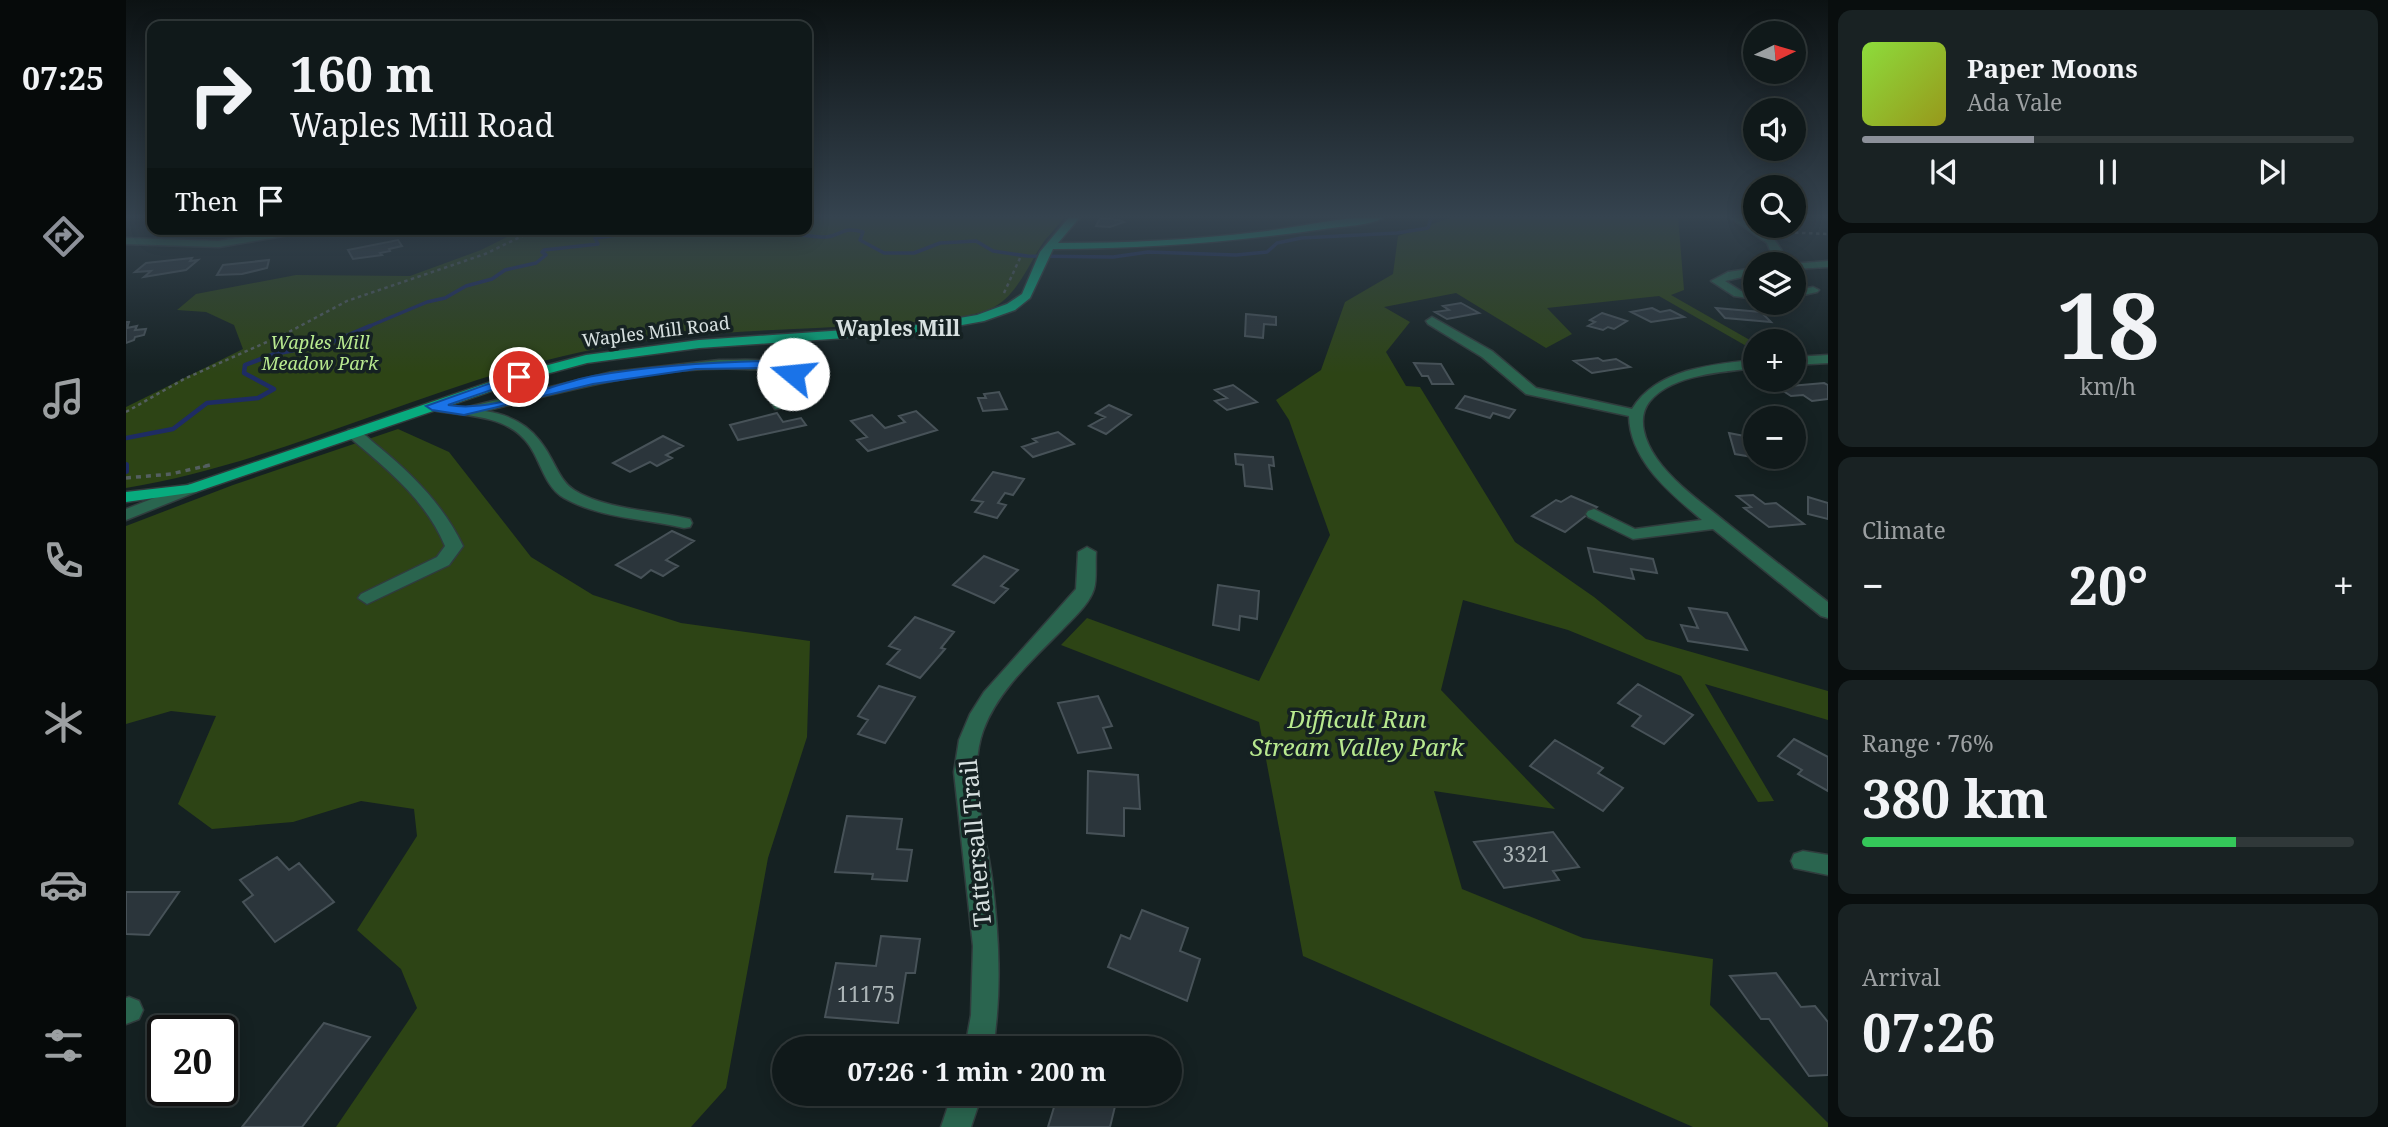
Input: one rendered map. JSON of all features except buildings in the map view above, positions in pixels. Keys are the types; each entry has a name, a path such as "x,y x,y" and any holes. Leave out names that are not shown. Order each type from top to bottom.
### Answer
{"main road":[{"name":"Waples Mill Road","path":"126,498 190,489 541,370 628,352 699,344 918,329 967,322 999,312 1023,299 1039,269"}],"street":[{"path":"1743,273 1717,281 1743,295"},
{"path":"1806,291 1813,290"},
{"path":"1432,321 1487,354 1531,391 1637,414"},
{"path":"1806,360 1828,359"},
{"path":"464,412 502,405 592,380 696,366 750,363 781,367 793,374 796,385"},
{"path":"1743,365 1707,369 1674,378 1647,396 1634,421 1640,443 1670,482 1828,612"},
{"path":"432,406 499,417 521,427 538,446 552,476 573,496 684,523"},
{"path":"353,433 407,479 443,526 454,546 443,561 367,598"},
{"path":"126,515 190,489"},
{"path":"1594,514 1633,534 1717,523"},
{"name":"Tattersall Trail","path":"981,1036 987,1000 988,963 965,772 967,751 974,728 986,705 1075,604 1085,589 1087,552"},
{"path":"1803,861 1828,865"},
{"path":"956,1127 963,1106"}],"path":[{"path":"126,412 184,379 288,333 347,301 442,269"}],"green space":[{"name":"Waples Mill Meadow Park","path":"430,269 1028,269 1008,297 999,304 963,317 688,336 581,352 523,366 242,460 126,488 126,407 243,349 234,325 206,312 177,310 196,294 296,275 410,276"},
{"name":"Difficult Run Stream Valley Park","path":"1394,269 1682,269 1684,290 1671,295 1743,336 1743,344 1659,296 1547,308 1572,334 1546,348 1456,293 1384,307 1410,322 1386,352 1406,386 1420,387 1515,542 1594,597 1646,639 1828,691 1828,720 1705,684 1774,801 1758,802 1681,676 1568,630 1463,600 1441,690 1555,809 1434,791 1462,889 1583,938 1713,959 1710,1005 1828,1123 1828,1127 1693,1127 1303,956 1259,722 1061,645 1087,618 1259,681 1330,535 1289,420 1276,400 1321,370 1345,302 1393,274"},
{"path":"398,429 449,452 531,557 593,595 681,623 810,641 807,737 768,858 726,1088 691,1127 336,1127 417,1008 401,969 357,930 417,836 414,809 361,801 293,822 212,829 178,804 216,716 171,711 126,724 126,526 233,485"}],"waterway":[{"path":"365,328 427,302 445,298 466,286 492,279 511,269"},
{"path":"126,438 173,429 207,403 258,398 274,389 244,373 245,365 274,354 330,343 370,326"},
{"path":"126,465 126,471"}],"district":[{"name":"Waples Mill","path":"898,329"}],"route":[{"path":"519,377 432,406 464,412 502,405 592,380 696,366 768,364 789,370 793,374"}]}
